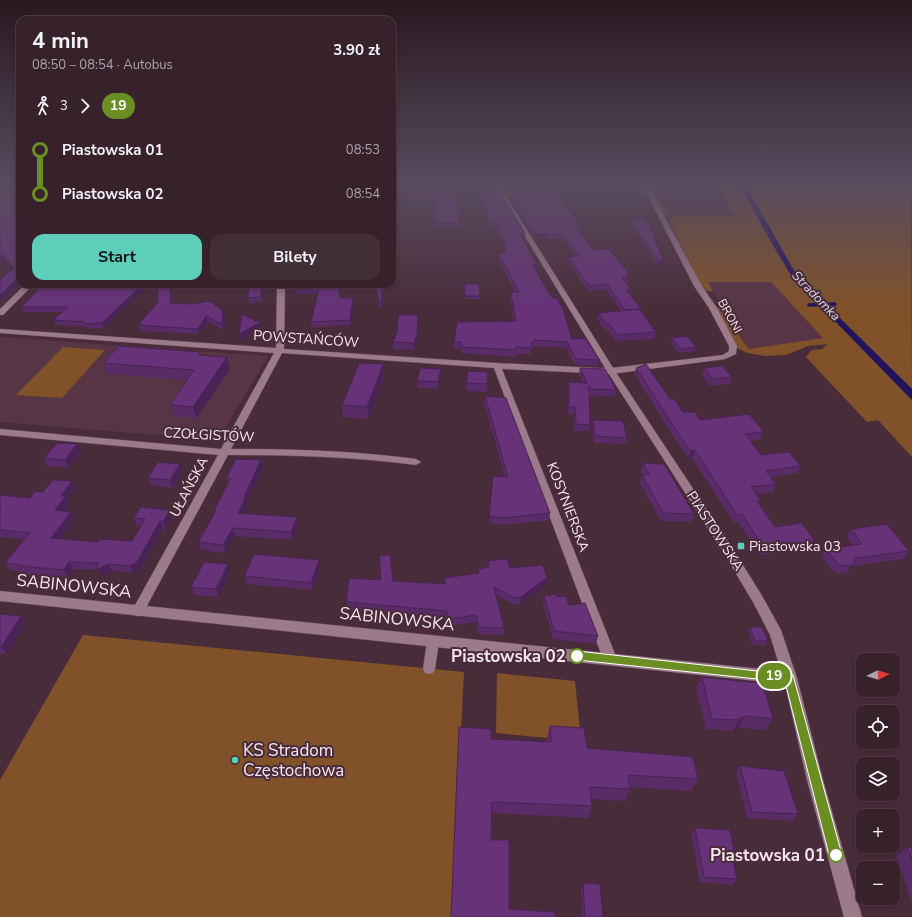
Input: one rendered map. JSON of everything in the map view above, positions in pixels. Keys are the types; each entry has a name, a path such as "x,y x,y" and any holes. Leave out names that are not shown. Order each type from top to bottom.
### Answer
{"street":[{"name":"PIASTOWSKA","path":"520,225 611,371 757,598 776,634 790,678 815,780 853,917"},
{"name":"BRONI","path":"611,371 725,357 733,352 733,346 713,308 698,286 666,225"},
{"path":"0,313 26,288"},
{"name":"UŁAŃSKA","path":"138,611 223,452 280,350 281,288"},
{"name":"POWSTAŃCÓW","path":"0,331 497,366 611,371"},
{"name":"KOSYNIERSKA","path":"497,366 610,659"},
{"name":"CZOŁGISTÓW","path":"0,432 223,452 299,452 368,456 416,462"},
{"name":"SABINOWSKA","path":"0,596 790,678"}],"lane":[{"path":"430,669 433,641"}],"shaded area":[{"path":"671,225 762,225 792,277 912,400 912,457 878,420 867,422 806,357 812,350 822,349 828,344 808,346 786,355 765,356 747,353 737,348 717,310 720,303 740,337 749,349 823,338 771,282 708,282 713,291 707,291 701,286"},
{"path":"768,225 911,225 912,389 797,276"},
{"path":"707,281 771,282 823,338 749,349 740,337"},
{"path":"0,337 268,356 218,440 0,422"},
{"path":"63,347 105,350 62,398 16,395"},
{"name":"KS Stradom Częstochowa","path":"83,635 464,672 451,917 0,917 0,780"},
{"path":"497,673 575,681 581,741 496,733"}],"water":[{"path":"762,225 768,225 797,276 912,389 912,400 792,277"}],"building":[{"path":"0,225 16,225 16,280 0,295 0,280 14,268 4,255 0,257"},
{"path":"498,225 520,225 525,233 520,234 537,265 533,265 548,292 553,298 557,298 563,309 572,339 585,338 599,360 576,359 567,342 534,340 531,348 516,347 516,350 461,347 462,342 454,342 457,322 516,321 511,294 512,292 519,292 498,253 507,253 504,248 507,248"},
{"path":"528,225 580,225 581,226 575,227 593,250 609,249 629,273 626,274 628,277 622,278 631,289 626,290 642,310 625,310 607,284 589,286 569,257 578,256 563,234 534,234"},
{"path":"634,225 650,225 663,260 659,262"},
{"path":"464,284 479,284 480,296 465,296"},
{"path":"40,288 139,288 102,323 86,324 85,322 53,320 68,307 21,307"},
{"path":"158,288 169,288 171,303 192,304 210,301 223,311 222,324 206,316 198,329 138,325 158,302"},
{"path":"249,288 262,288 261,297 248,298"},
{"path":"296,288 319,288 296,289"},
{"path":"319,288 338,288 340,298 353,298 350,320 311,322"},
{"path":"376,288 383,288 381,301 379,301"},
{"path":"639,309 656,332 617,335 598,313"},
{"path":"242,314 260,323 239,334"},
{"path":"398,315 418,315 417,334 414,343 393,342 397,332"},
{"path":"687,336 696,347 680,349 672,338"},
{"path":"119,346 200,352 199,355 227,357 193,407 170,405 194,370 103,363"},
{"path":"359,363 383,364 367,407 342,405"},
{"path":"646,364 670,399 674,399 683,412 695,412 700,420 749,414 764,432 745,434 761,455 789,452 801,466 766,471 776,484 751,487 761,501 757,501 775,527 802,523 815,541 764,548 742,514 737,515 695,450 691,451 680,436 636,368"},
{"path":"722,366 732,377 712,379 705,368"},
{"path":"420,368 441,369 438,382 417,381"},
{"path":"580,368 605,369 616,390 590,389 589,386 590,425 576,424 575,407 569,407 569,382 587,383"},
{"path":"468,371 488,372 487,384 466,383"},
{"path":"485,396 506,398 550,513 505,518 489,516 493,476 508,477"},
{"path":"593,420 623,421 627,438 595,436"},
{"path":"57,443 77,444 65,460 44,458"},
{"path":"236,459 261,460 238,513 297,517 291,532 233,528 223,545 198,542 216,511 214,510 231,478 226,478"},
{"path":"158,462 180,464 170,480 148,478"},
{"path":"643,463 664,464 694,514 663,513 642,475 649,474"},
{"path":"53,480 72,481 61,496 66,496 55,510 71,512 51,538 98,542 100,539 132,541 145,519 133,518 141,507 170,510 163,522 160,521 137,562 130,566 108,564 98,569 98,563 69,562 64,570 5,563 30,533 0,530 0,495 30,498 35,491 43,492"},
{"path":"887,524 909,551 856,558 851,566 839,565 826,549 862,544 851,529"},
{"path":"254,554 319,560 311,583 244,576"},
{"path":"390,555 393,581 445,584 444,578 479,573 478,569 489,567 488,561 504,559 508,561 510,568 543,565 547,578 521,597 514,598 494,587 504,628 479,627 476,615 449,619 447,611 346,602 349,578 381,580 379,556"},
{"path":"204,562 228,564 216,589 191,587"},
{"path":"556,594 557,597 566,596 569,605 585,603 598,636 554,631 544,596"},
{"path":"0,614 21,616 1,647 0,647"},
{"path":"750,627 762,627 768,641 755,641"},
{"path":"702,677 758,683 764,689 773,719 745,716 739,720 712,719"},
{"path":"550,726 584,728 587,748 693,757 698,779 628,775 630,789 590,787 592,806 492,802 491,840 509,840 509,909 555,912 555,917 451,917 459,727 491,729 491,739 551,742"},
{"path":"740,766 784,771 798,814 752,812"},
{"path":"695,828 730,830 735,855 732,855 737,879 704,877"},
{"path":"907,847 912,847 912,860"},
{"path":"583,883 600,884 603,917 585,917"}],"waterway":[{"name":"Stradomka","path":"809,305 835,304"}],"bus line":[{"name":"19","path":"577,656 790,678 815,780 836,855"}],"place":[{"name":"Piastowska 03","path":"741,546"},
{"name":"Piastowska 02","path":"577,656"},
{"name":"KS Stradom Częstochowa","path":"235,760"},
{"name":"Piastowska 01","path":"836,855"}]}
